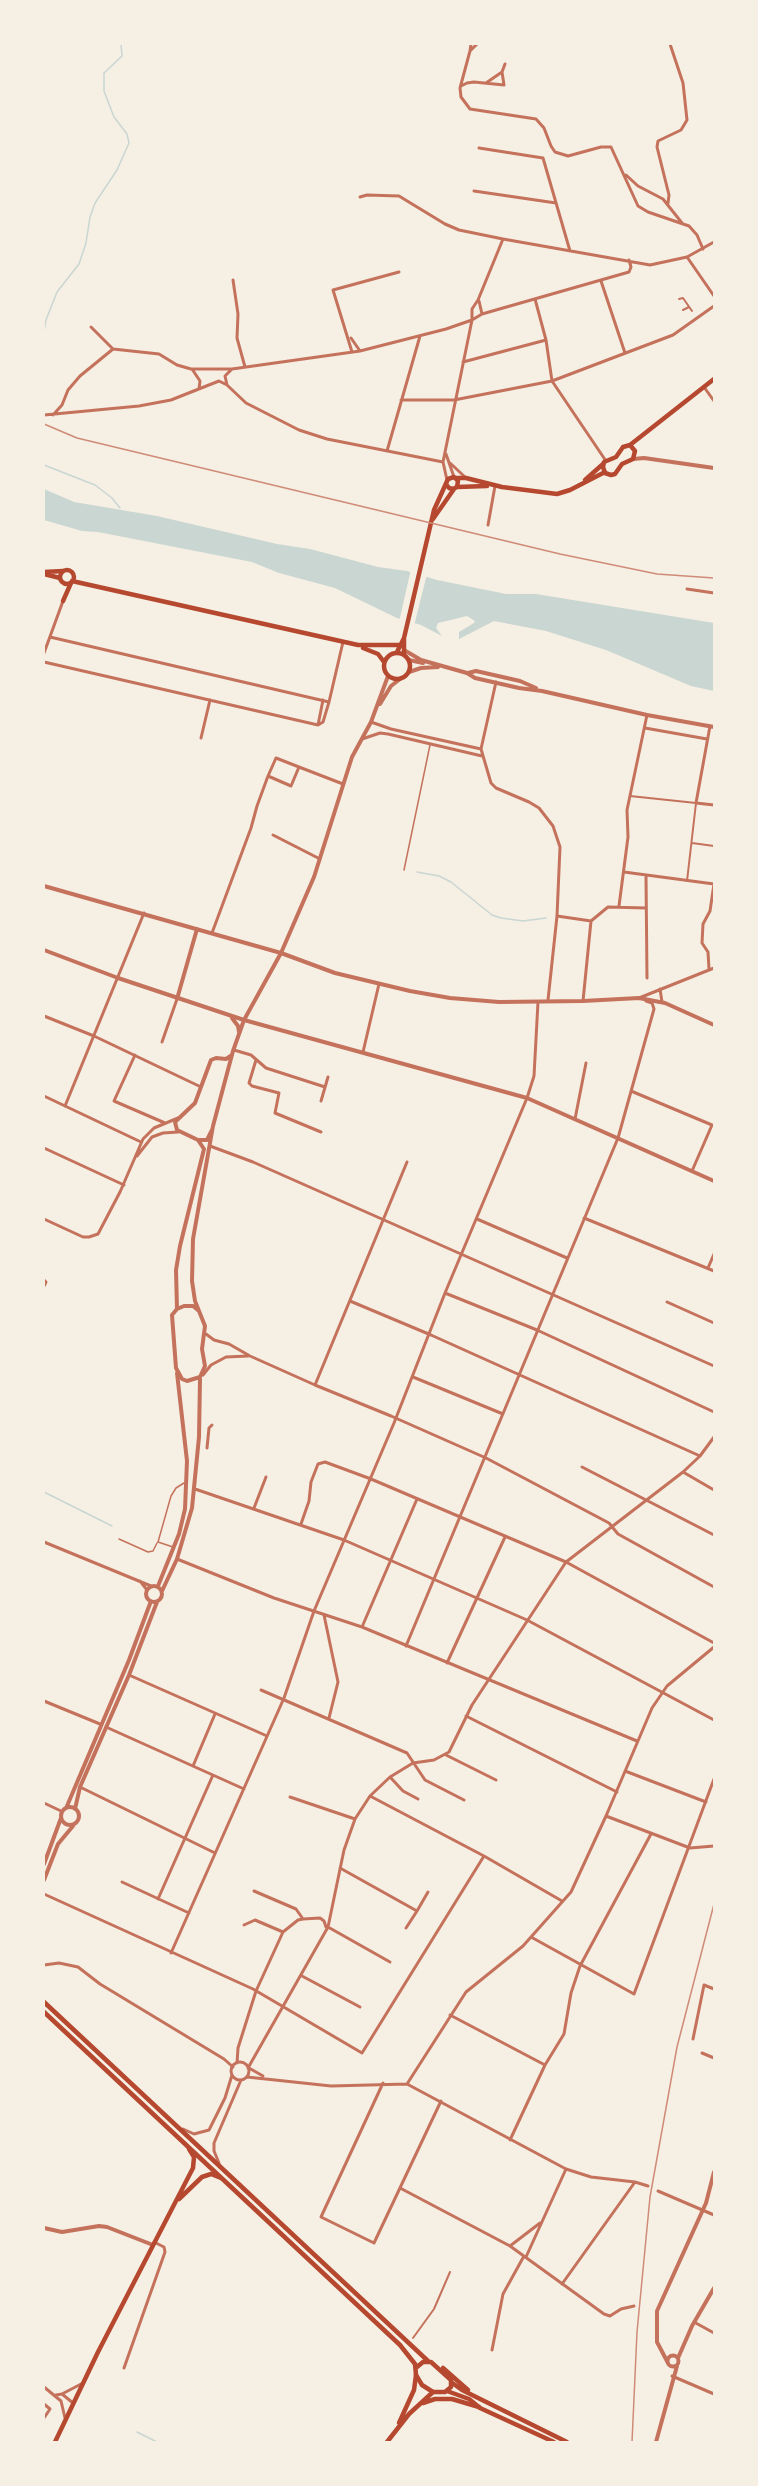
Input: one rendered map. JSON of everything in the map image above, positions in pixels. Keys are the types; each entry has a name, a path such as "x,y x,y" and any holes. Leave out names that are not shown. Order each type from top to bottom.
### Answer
{"main road":[{"path":"632,447 639,437 714,379"},
{"path":"584,482 597,467 616,457 623,447 632,447"},
{"path":"358,645 378,654 384,662 384,670 388,676 400,679 409,672 409,660 403,649 404,638 434,510 446,482 455,478 466,478 493,486 557,494 605,472 613,475 623,462 633,459 636,454 632,447"},
{"path":"604,462 605,472"},
{"path":"432,521 456,488 458,483 455,478"},
{"path":"446,482 449,488 493,486"},
{"path":"44,573 69,570 72,580 63,601"},
{"path":"60,578 63,571"},
{"path":"44,573 60,578 64,583 63,601"},
{"path":"64,583 72,580 358,645 403,649"},
{"path":"380,647 395,653"},
{"path":"384,662 403,649"},
{"path":"44,2002 428,2361 446,2370 472,2394"},
{"path":"44,2012 411,2357 417,2367 414,2390 397,2428"},
{"path":"55,2442 195,2162 188,2147"},
{"path":"177,2201 202,2177 211,2174 224,2180"},
{"path":"417,2367 428,2361"},
{"path":"437,2366 451,2382 553,2440"},
{"path":"416,2375 422,2385 433,2392 447,2391 469,2399 480,2408"},
{"path":"447,2391 451,2382"},
{"path":"387,2442 418,2405 433,2392"},
{"path":"418,2405 441,2398 460,2401 553,2440 567,2442"}],"street":[{"path":"471,44 460,88 461,97 470,109 536,119 544,128 550,146 561,154 579,154 601,147 611,147 638,206 648,213 682,224 697,235 703,249"},
{"path":"470,51 477,44"},
{"path":"668,203 669,195 657,147 658,141 681,130 687,120 683,83 670,44"},
{"path":"460,88 461,85 467,83 504,85 502,72 505,64"},
{"path":"485,83 502,72"},
{"path":"479,147 543,158 570,250"},
{"path":"624,172 638,186 668,203 682,224"},
{"path":"474,191 556,203"},
{"path":"360,197 367,195 399,196 445,224 477,234 650,265 687,257 714,242"},
{"path":"446,482 443,462 472,320 472,309 478,300 502,239"},
{"path":"687,257 714,296"},
{"path":"91,327 113,349 159,354 191,369 232,369 360,351 420,336 472,320 482,314 601,282 629,272 631,267 629,260"},
{"path":"352,352 349,336 333,290 399,272"},
{"path":"233,279 238,314 237,338 245,367"},
{"path":"601,282 625,354"},
{"path":"679,299 683,298 692,311"},
{"path":"535,299 546,340 552,381 604,462"},
{"path":"478,300 482,314"},
{"path":"401,400 454,400 552,381 673,335 714,306"},
{"path":"683,310 689,307"},
{"path":"349,336 360,351"},
{"path":"387,451 420,336"},
{"path":"463,362 546,340"},
{"path":"52,415 62,405 68,390 80,376 113,349"},
{"path":"191,369 200,381 199,389"},
{"path":"227,385 225,376 232,369"},
{"path":"44,415 139,406 171,400 219,381 227,385 246,403 299,430 327,439 443,462"},
{"path":"704,387 714,401"},
{"path":"62,405 63,413"},
{"path":"445,451 455,478"},
{"path":"633,459 644,458 714,468"},
{"path":"448,462 466,478"},
{"path":"488,525 493,486"},
{"path":"687,590 714,593"},
{"path":"44,653 63,601"},
{"path":"50,637 329,702"},
{"path":"44,662 318,725 323,722 343,642"},
{"path":"403,649 414,657 467,673 475,678 542,690 647,715 712,727 707,739 696,803 687,880"},
{"path":"409,660 435,665"},
{"path":"409,672 421,668 441,667"},
{"path":"467,673 476,672 520,681 542,690"},
{"path":"44,1880 58,1844 78,1820 75,1809 81,1787 129,1675 157,1602 162,1596 190,1518 195,1489 202,1376 206,1363 202,1349 206,1334 204,1322 192,1281 193,1239 213,1126 239,1033 281,953 320,859 352,757 371,722 388,676"},
{"path":"377,707 391,686 400,679"},
{"path":"496,682 481,749 493,787 539,808 553,826 560,847 557,916 548,1000"},
{"path":"201,738 210,700"},
{"path":"318,725 323,700"},
{"path":"620,906 628,837 627,810 647,715"},
{"path":"371,722 481,749"},
{"path":"368,728 380,733 482,756"},
{"path":"645,728 707,739"},
{"path":"363,739 380,733"},
{"path":"212,933 276,758 343,784"},
{"path":"268,776 291,786 299,767"},
{"path":"630,796 714,805"},
{"path":"273,835 320,859"},
{"path":"692,843 714,846"},
{"path":"624,872 714,884 710,911 703,924 702,943 708,952 709,969"},
{"path":"646,876 647,978"},
{"path":"44,886 197,928 281,953 335,973 379,984 475,1001 583,1001 639,998 662,1002 714,1024"},
{"path":"583,1001 591,921 608,907 646,908"},
{"path":"65,1106 144,913"},
{"path":"557,916 591,921"},
{"path":"162,1042 197,928"},
{"path":"44,950 177,999 244,1020 527,1098 714,1180"},
{"path":"639,998 714,968"},
{"path":"363,1052 379,984"},
{"path":"660,989 662,1002"},
{"path":"406,1646 618,1138 654,1009 652,1003 639,998"},
{"path":"171,1953 284,1698 314,1611 431,1335 446,1293 527,1098 534,1076 538,1000"},
{"path":"229,1015 238,1026 239,1033"},
{"path":"44,1016 94,1036 201,1087"},
{"path":"44,1219 83,1237 93,1237 100,1232 124,1185 141,1142 154,1128 178,1118 192,1107 211,1060 230,1058 234,1051"},
{"path":"234,1051 251,1055 266,1068 325,1087"},
{"path":"135,1055 114,1101 165,1123"},
{"path":"222,1059 228,1063 229,1069"},
{"path":"256,1060 249,1083 252,1086 279,1093 275,1113 321,1132"},
{"path":"575,1119 586,1062"},
{"path":"321,1101 328,1077"},
{"path":"631,1091 712,1125 692,1171"},
{"path":"44,1096 141,1142"},
{"path":"178,1118 175,1125 180,1132"},
{"path":"135,1160 152,1137 163,1133 180,1132 198,1140 207,1140 213,1126"},
{"path":"177,1309 175,1288 179,1254 203,1156 203,1147 198,1140"},
{"path":"210,1146 253,1162 714,1366"},
{"path":"44,1148 124,1185"},
{"path":"315,1385 407,1162"},
{"path":"584,1218 714,1270"},
{"path":"477,1219 567,1258"},
{"path":"708,1268 714,1254"},
{"path":"44,1280 46,1282 44,1286"},
{"path":"446,1293 537,1330 714,1412"},
{"path":"350,1301 700,1456"},
{"path":"667,1302 714,1323"},
{"path":"158,1586 174,1547 185,1509 188,1483 172,1315 177,1309 190,1306 199,1311"},
{"path":"206,1334 214,1340 233,1346 315,1385 486,1458 714,1587"},
{"path":"176,1368 185,1381 193,1381 202,1376 211,1365 226,1357 250,1356"},
{"path":"413,1377 503,1414"},
{"path":"207,1448 209,1428 212,1425"},
{"path":"247,2077 249,2068 328,1926 344,1850 355,1819 370,1796 390,1777 413,1763 425,1762 446,1755 466,1716 566,1562 683,1472 700,1456 714,1437"},
{"path":"301,1524 309,1501 311,1482 321,1462 325,1462 371,1479 566,1562 714,1645 661,1692 571,1892 510,1958 470,1988 406,2084"},
{"path":"582,1467 714,1535"},
{"path":"683,1472 714,1490"},
{"path":"254,1508 266,1477"},
{"path":"195,1489 344,1540 527,1620 714,1720"},
{"path":"362,1627 417,1499"},
{"path":"447,1663 479,1599 506,1537"},
{"path":"44,1542 151,1586 158,1586"},
{"path":"177,1558 274,1598 362,1627 482,1678 490,1678 637,1741"},
{"path":"139,1580 147,1590 147,1598 157,1602"},
{"path":"147,1590 151,1586"},
{"path":"158,1586 162,1591"},
{"path":"61,1811 67,1806 129,1660 151,1601"},
{"path":"324,1615 338,1682 329,1718"},
{"path":"129,1675 267,1736"},
{"path":"261,1690 407,1753 425,1780 464,1800"},
{"path":"44,1701 100,1724"},
{"path":"193,1766 215,1714"},
{"path":"466,1716 617,1792"},
{"path":"106,1726 244,1788"},
{"path":"446,1755 496,1780"},
{"path":"625,1771 706,1802"},
{"path":"158,1899 213,1775"},
{"path":"390,1777 403,1791 418,1799"},
{"path":"531,1937 634,1994 714,1779"},
{"path":"81,1787 215,1853"},
{"path":"370,1796 484,1856 562,1901"},
{"path":"290,1797 355,1819"},
{"path":"44,1803 61,1811"},
{"path":"67,1806 75,1809"},
{"path":"44,1864 62,1818 61,1811"},
{"path":"606,1816 690,1848 714,1846"},
{"path":"62,1818 67,1824 73,1826"},
{"path":"510,2140 545,2065 564,2034 571,1993 580,1966 651,1834"},
{"path":"44,1894 283,2005 362,2054 484,1856"},
{"path":"340,1868 417,1911"},
{"path":"122,1882 189,1913"},
{"path":"254,1891 296,1908 303,1919"},
{"path":"406,1928 428,1892"},
{"path":"176,2126 194,2134 209,2130 225,2098 233,2067 237,2063 238,2048 255,1991 282,1932 289,1926 303,1919 322,1919 328,1926 390,1962"},
{"path":"244,1925 255,1920 282,1932"},
{"path":"44,1965 59,1963 78,1967 100,1984 224,2059 233,2067"},
{"path":"302,1976 360,2007"},
{"path":"693,2039 704,1985 714,1989"},
{"path":"450,2015 545,2065"},
{"path":"702,2053 714,2058"},
{"path":"237,2063 243,2063 264,2077"},
{"path":"232,2075 241,2080"},
{"path":"223,2170 215,2156 214,2145 241,2080 247,2077 264,2077 332,2086 406,2084 566,2169 591,2177 635,2182 648,2187"},
{"path":"383,2083 321,2217 374,2243 441,2101"},
{"path":"492,2350 503,2294 525,2256 566,2169"},
{"path":"672,2365 657,2342 657,2311 703,2210 714,2172"},
{"path":"562,2284 635,2182"},
{"path":"400,2188 510,2246 610,2316 621,2309 634,2306"},
{"path":"658,2191 714,2215"},
{"path":"510,2246 541,2221"},
{"path":"44,2228 62,2232 107,2226 164,2247 165,2252 124,2368"},
{"path":"413,2338 434,2309 450,2272"},
{"path":"672,2365 678,2358 694,2322 714,2288"},
{"path":"694,2322 714,2333"},
{"path":"656,2442 672,2376 670,2357 678,2358"},
{"path":"672,2376 714,2394"},
{"path":"56,2396 84,2382"},
{"path":"44,2387 60,2401 66,2421"},
{"path":"62,2394 74,2404"},
{"path":"60,2401 74,2404"},
{"path":"44,2404 50,2409 44,2418"}],"lane":[{"path":"404,870 430,744"},
{"path":"119,1539 148,1552 153,1551 158,1542 171,1496 176,1488 188,1483"},
{"path":"158,1542 174,1547"}],"shaded area":[{"path":"44,489 74,502 157,516 506,594 536,594 714,623 714,691 691,686 606,650 546,631 494,621 459,639 459,632 475,621 467,616 438,623 436,628 442,636 421,625 397,618 335,588 279,573 252,562 98,532 82,531 44,520"}],"pier":[{"path":"411,569 427,574 414,626 399,622"}],"waterway":[{"path":"44,332 46,320 57,292 79,264 95,203 117,170 129,143 127,134 114,117 104,91 104,73 122,56 121,44"},
{"path":"44,465 95,485 112,498 120,508"},
{"path":"417,872 439,876 451,882 492,915 523,921 546,918"},
{"path":"44,1492 112,1526"},
{"path":"137,2432 157,2442"}],"railway":[{"path":"44,424 77,438 560,554 657,574 714,578"},
{"path":"632,2442 637,2332 650,2197 677,2047 714,1904"}]}
